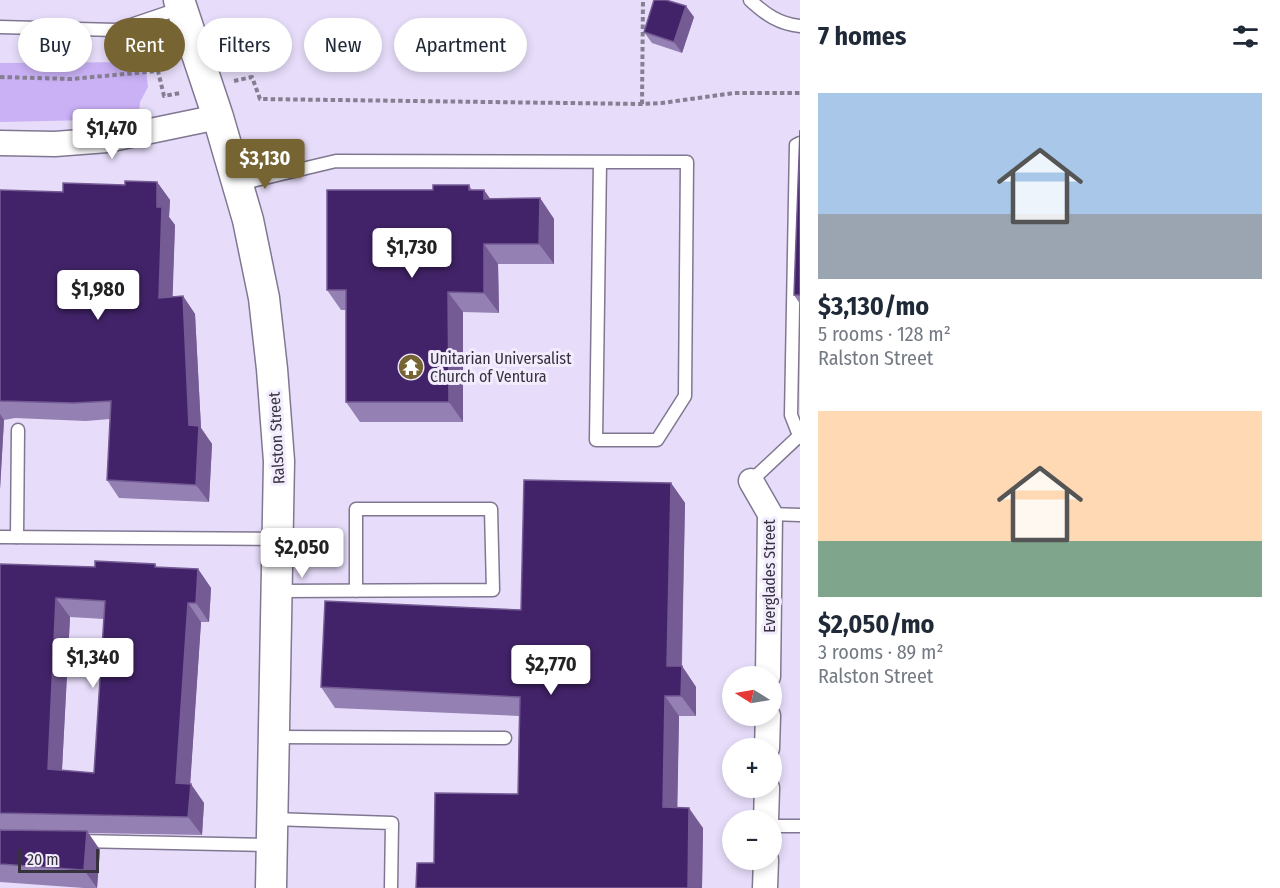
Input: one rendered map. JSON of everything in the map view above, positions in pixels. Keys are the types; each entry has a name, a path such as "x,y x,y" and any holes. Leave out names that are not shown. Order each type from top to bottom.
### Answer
{"street":[{"name":"Ralston Street","path":"180,4 239,184 256,254 269,336 278,433 271,888"},
{"path":"0,143 55,144 107,140 218,117"},
{"name":"Everglades Street","path":"751,481 770,514 768,666"},
{"path":"765,888 766,870"}],"lane":[{"path":"750,0 769,17 792,26 800,26"},
{"path":"0,27 116,30 180,4"},
{"path":"751,481 799,438 791,415 796,145 800,143"},
{"path":"239,184 336,161 687,162 685,396 657,440 596,440 600,162"},
{"path":"17,537 18,430"},
{"path":"277,591 356,591 493,590 491,509 356,509 356,591"},
{"path":"770,514 800,515"},
{"path":"0,537 278,539"},
{"path":"274,737 505,738"},
{"path":"70,841 272,832 392,823 391,888"},
{"path":"782,826 800,826"}],"path":[{"path":"642,104 643,0"},
{"path":"0,77 71,79 158,71 164,96 252,76 260,99 642,104 734,93 800,93"}],"shaded area":[{"path":"92,62 104,62 104,72 146,72 148,87 140,102 139,113 91,120 0,122 0,63 18,63 18,72 92,72"}],"building":[{"path":"654,0 666,0 686,6 674,42 644,32"},
{"path":"800,130 800,295 794,295"},
{"path":"125,181 157,182 157,207 162,207 159,298 183,296 189,425 199,426 196,485 107,480 111,401 74,403 0,401 0,190 63,192 63,183 125,185"},
{"name":"Unitarian Universalist Church of Ventura","path":"433,185 469,185 469,190 484,190 484,199 540,198 539,244 484,244 484,293 448,292 449,402 346,402 346,290 327,290 327,190 433,190"},
{"path":"524,480 671,483 667,666 682,666 681,696 665,696 663,807 689,808 688,888 416,888 417,863 434,863 435,793 518,794 520,697 321,687 325,601 521,610"},
{"path":"95,561 198,569 196,603 188,603 176,783 191,784 188,817 0,813 0,564 95,567","holes":["56,598 105,601 94,773 48,769"]},
{"path":"0,830 87,831 84,870 0,864"}],"place":[{"name":"Unitarian Universalist Church of Ventura","path":"411,367"}]}
